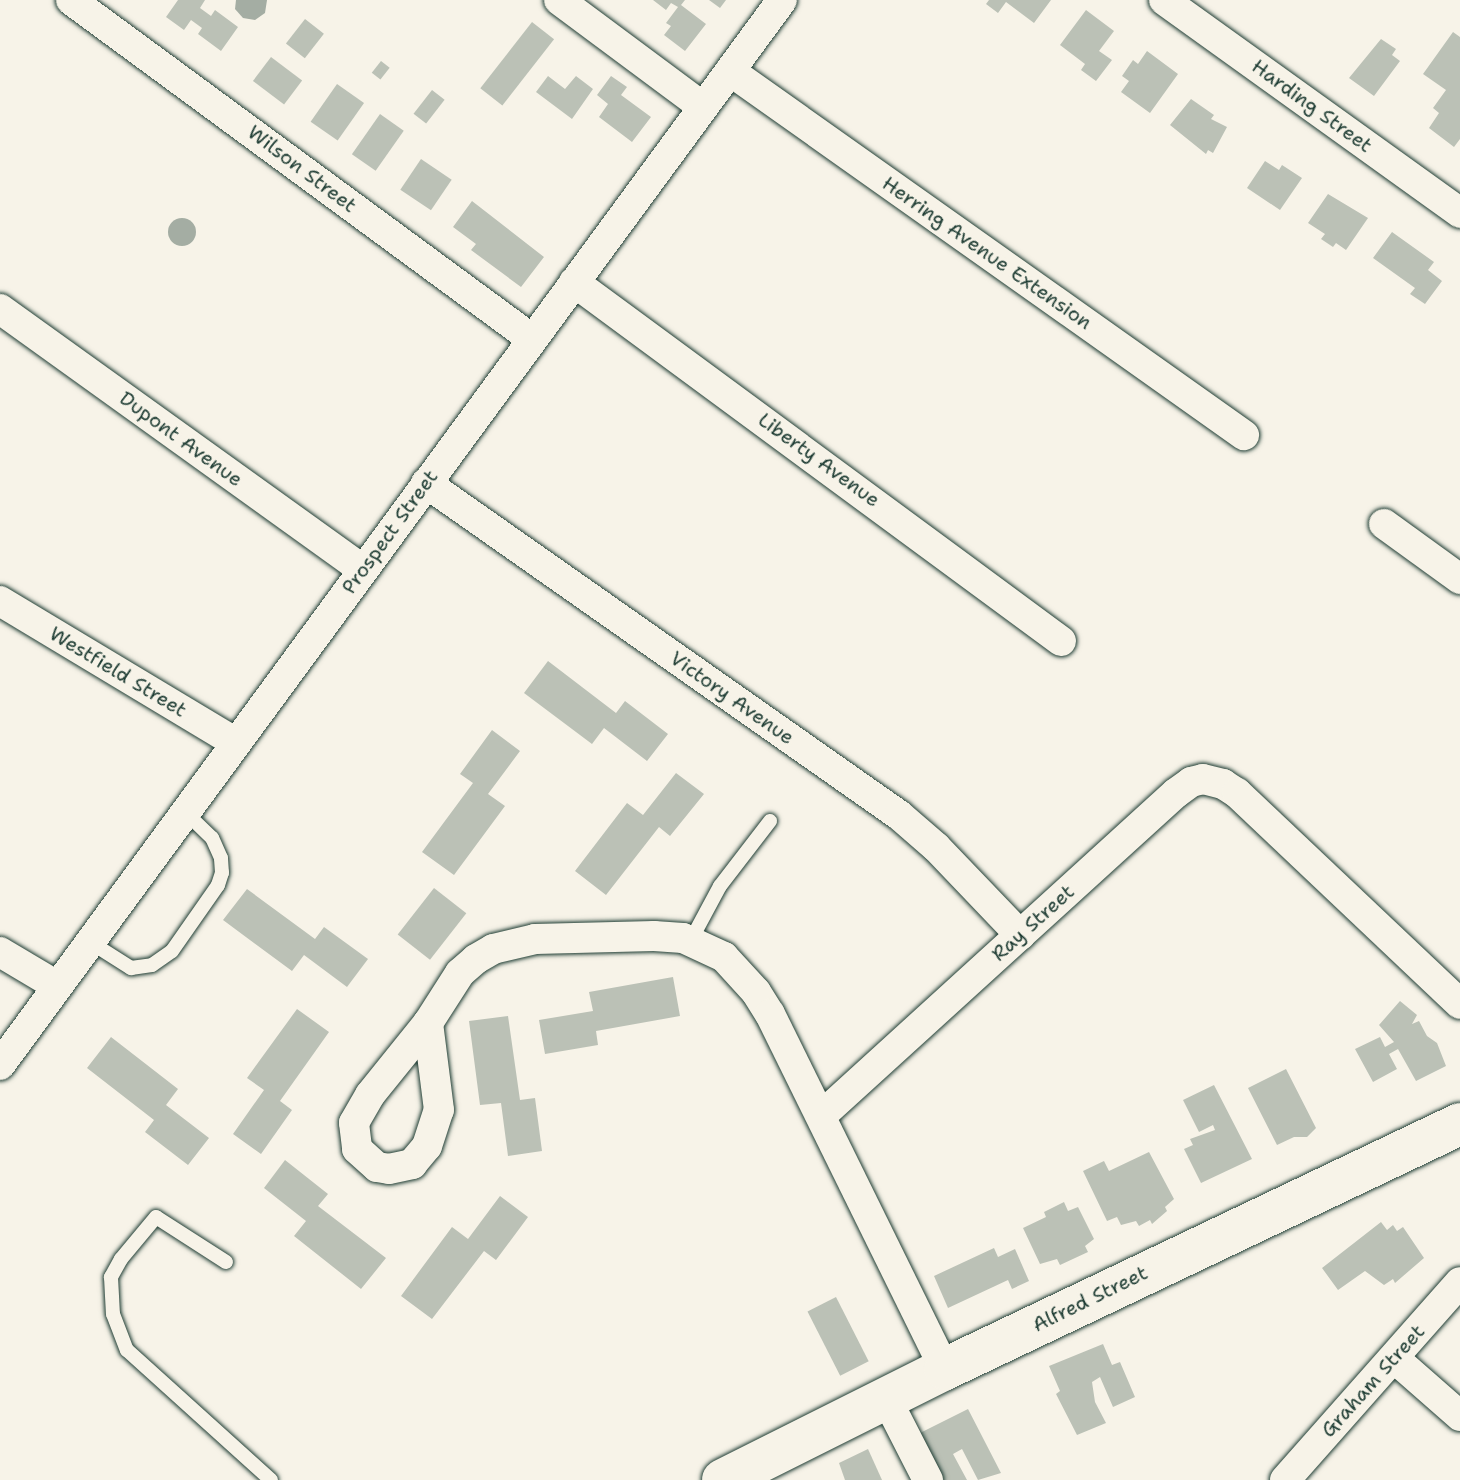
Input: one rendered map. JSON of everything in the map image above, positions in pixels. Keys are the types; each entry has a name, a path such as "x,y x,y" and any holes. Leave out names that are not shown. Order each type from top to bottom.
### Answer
{"main road":[{"name":"Alfred Street","path":"723,1480 945,1369 1460,1124"}],"street":[{"name":"Wilson Street","path":"71,0 532,339"},
{"path":"559,0 703,107"},
{"name":"Prospect Street","path":"0,1065 782,0"},
{"name":"Harding Street","path":"1164,0 1460,213"},
{"name":"Herring Avenue Extension","path":"730,71 1244,435"},
{"name":"Liberty Avenue","path":"574,282 1061,641"},
{"name":"Dupont Avenue","path":"0,309 362,569"},
{"name":"Victory Avenue","path":"426,483 899,815 936,847 1020,935"},
{"path":"1384,524 1460,579"},
{"name":"Westfield Street","path":"0,601 236,743"},
{"name":"Ray Street","path":"821,1116 1182,787 1203,779 1213,780 1237,793 1460,1004"},
{"path":"428,1023 460,973 493,949 535,939 654,936 691,940 724,957 756,992 821,1116 945,1369"},
{"path":"0,952 57,986"},
{"name":"Graham Street","path":"1285,1480 1460,1282"},
{"path":"1394,1358 1460,1416"},
{"path":"886,1398 928,1480"}],"lane":[{"path":"90,942 131,968 152,965 172,951 218,885 222,873 221,858 212,838 185,812"},
{"path":"691,940 714,897 770,821"},
{"path":"226,1262 156,1217 121,1259 111,1277 113,1314 127,1350 271,1480"}],"shaded area":[{"path":"236,0 267,0 265,13 255,20 243,18 235,9"},
{"path":"182,218 192,222 196,232 192,242 182,246 172,242 168,232 172,222"}],"building":[{"path":"178,0 205,0 200,8 211,16 215,10 238,27 221,51 198,34 202,28 191,20 184,30 166,17"},
{"path":"653,0 685,0 681,5 706,24 685,51 664,35 671,26 666,23 678,7 671,3 666,10"},
{"path":"709,0 726,0 720,8"},
{"path":"989,0 1051,0 1034,23 1006,2 998,13 986,4"},
{"path":"1086,10 1114,31 1099,51 1112,60 1096,81 1081,70 1085,64 1060,45"},
{"path":"305,19 324,34 305,58 286,43"},
{"path":"532,22 554,39 502,105 480,88"},
{"path":"1453,32 1460,37 1460,139 1454,147 1429,128 1439,113 1433,108 1446,90 1423,74"},
{"path":"1381,39 1396,49 1392,55 1400,61 1374,96 1349,78"},
{"path":"1147,51 1178,74 1150,113 1121,92 1129,81 1122,76 1133,60 1138,64"},
{"path":"271,57 302,80 284,104 253,81"},
{"path":"381,61 390,68 380,80 372,73"},
{"path":"548,76 565,89 576,76 593,89 572,119 536,92"},
{"path":"611,76 627,87 621,95 651,117 632,142 599,117 608,104 597,95"},
{"path":"337,84 364,103 338,141 311,122"},
{"path":"432,90 445,100 426,123 414,114"},
{"path":"1191,99 1214,115 1211,119 1227,127 1213,153 1208,150 1206,154 1170,125"},
{"path":"380,114 404,131 376,171 352,154"},
{"path":"421,159 452,180 431,210 400,190"},
{"path":"1265,161 1279,170 1282,165 1302,178 1280,210 1247,188"},
{"path":"1328,194 1368,218 1346,250 1336,243 1333,247 1321,239 1325,234 1308,223"},
{"path":"472,201 544,257 521,287 471,250 476,244 453,227"},
{"path":"1392,232 1434,262 1428,270 1442,281 1425,304 1410,294 1415,288 1373,258"},
{"path":"548,661 616,713 625,701 668,734 647,761 604,728 592,744 524,693"},
{"path":"492,730 520,751 488,794 505,806 454,875 422,852 473,783 460,774"},
{"path":"676,773 704,794 670,836 659,827 606,895 575,871 627,803 643,815"},
{"path":"434,888 466,913 430,960 398,934"},
{"path":"247,889 315,939 324,927 368,959 347,987 304,955 292,971 223,920"},
{"path":"673,977 680,1016 596,1031 598,1045 545,1054 539,1020 593,1011 589,992"},
{"path":"1400,1001 1417,1015 1412,1024 1419,1021 1427,1036 1437,1043 1446,1066 1416,1081 1398,1049 1389,1054 1397,1069 1373,1082 1355,1049 1380,1037 1385,1047 1394,1042 1379,1025"},
{"path":"297,1009 329,1032 280,1101 292,1110 261,1154 233,1134 264,1090 247,1078"},
{"path":"508,1016 520,1100 535,1098 542,1151 508,1156 501,1103 480,1105 469,1021"},
{"path":"111,1037 178,1089 166,1105 209,1138 188,1165 145,1132 154,1120 87,1068"},
{"path":"1286,1069 1316,1128 1307,1137 1294,1137 1277,1145 1248,1088"},
{"path":"1214,1085 1252,1159 1201,1183 1184,1149 1193,1145 1190,1139 1215,1130 1213,1125 1199,1132 1183,1100"},
{"path":"1149,1152 1174,1199 1165,1207 1167,1211 1152,1224 1150,1220 1139,1226 1136,1221 1121,1225 1117,1217 1107,1221 1083,1171 1104,1161 1109,1171"},
{"path":"285,1160 328,1194 318,1206 386,1258 361,1289 294,1236 306,1221 264,1188"},
{"path":"500,1196 528,1217 496,1260 484,1251 432,1319 401,1296 452,1227 468,1239"},
{"path":"1064,1202 1068,1211 1078,1207 1094,1239 1085,1246 1088,1252 1060,1265 1057,1259 1040,1264 1023,1228 1046,1217 1044,1212"},
{"path":"1381,1222 1387,1230 1393,1225 1397,1231 1403,1227 1424,1258 1395,1283 1393,1279 1384,1285 1365,1271 1338,1290 1322,1268"},
{"path":"994,1248 998,1257 1015,1249 1029,1281 1012,1289 1008,1280 948,1308 934,1276"},
{"path":"836,1297 869,1361 840,1376 807,1312"},
{"path":"1103,1344 1112,1365 1120,1362 1135,1397 1113,1407 1100,1377 1092,1382 1095,1402 1106,1423 1077,1435 1056,1394 1060,1391 1049,1366"},
{"path":"968,1409 1001,1473 978,1480 962,1449 953,1454 967,1480 944,1480 920,1433"},
{"path":"868,1449 882,1480 845,1480 839,1463"}]}
